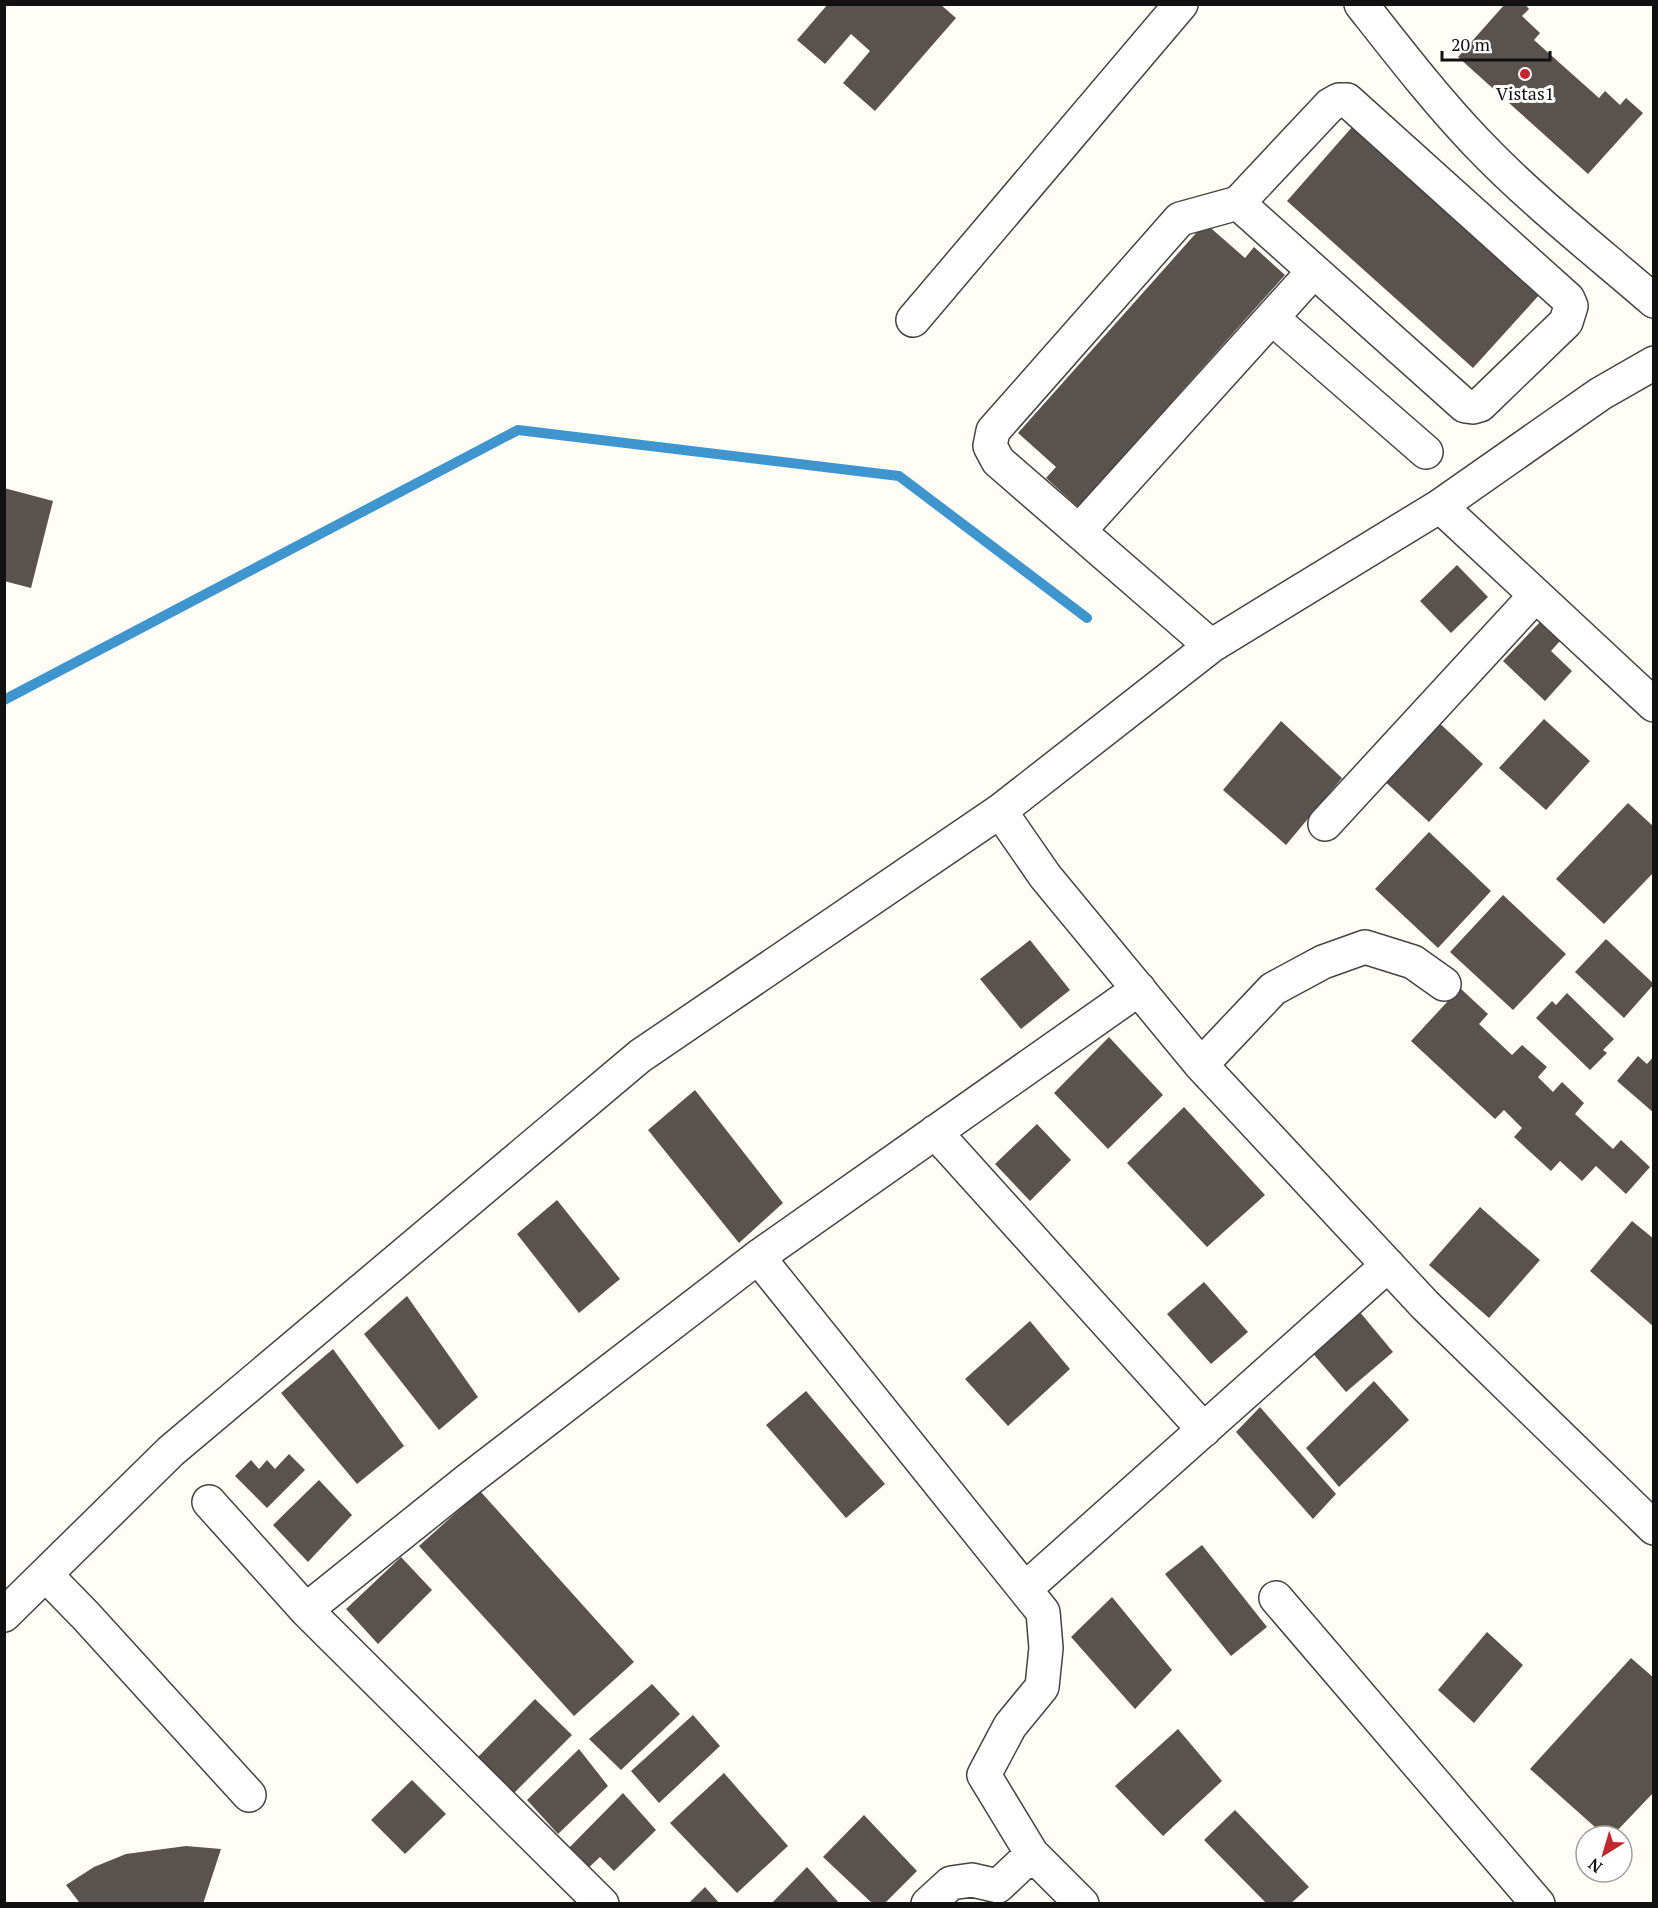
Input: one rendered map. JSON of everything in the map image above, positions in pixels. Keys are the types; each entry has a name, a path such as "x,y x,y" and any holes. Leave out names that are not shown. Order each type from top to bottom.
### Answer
{"street":[{"path":"913,320 1181,4"},
{"path":"1361,4 1416,73 1476,142 1653,301"},
{"path":"1211,646 998,461 990,446 993,431 1180,219 1238,203 1330,105 1339,100 1347,100 1568,299 1570,314 1566,322 1480,405 1465,406 1238,203"},
{"path":"1079,531 1313,272"},
{"path":"1272,318 1426,452"},
{"path":"4,1616 171,1451 640,1056 1000,811 1211,646 1440,506 1600,394 1653,363"},
{"path":"1440,506 1653,705"},
{"path":"1325,824 1536,595"},
{"path":"1000,811 1045,876 1202,1065 1425,1305 1653,1528"},
{"path":"1202,1065 1273,989 1323,962 1365,947 1413,962 1444,984"},
{"path":"306,1610 468,1480 758,1257 1139,989"},
{"path":"935,1132 1204,1430"},
{"path":"758,1257 1043,1612 1046,1648 1042,1687 1010,1726 984,1775 1032,1854 1082,1904"},
{"path":"1025,1589 1388,1265"},
{"path":"209,1502 306,1610 602,1904"},
{"path":"46,1575 249,1795"},
{"path":"1276,1598 1539,1904"},
{"path":"928,1904 951,1882 972,1880 999,1895 1032,1854"}],"building":[{"path":"828,4 940,4 956,18 875,111 843,83 870,51 851,34 825,64 797,40"},
{"name":"Vistas1","path":"1505,4 1525,4 1529,9 1522,16 1540,33 1534,40 1599,98 1605,91 1620,105 1626,98 1643,113 1588,174 1458,57"},
{"path":"1353,126 1540,294 1473,368 1287,201"},
{"path":"1205,223 1245,258 1254,247 1285,275 1078,507 1046,478 1056,467 1018,433"},
{"path":"4,488 53,501 31,588 4,581"},
{"path":"1457,565 1488,597 1451,633 1420,601"},
{"path":"1540,622 1560,641 1551,651 1572,671 1545,701 1503,661"},
{"path":"1434,718 1483,764 1429,822 1380,777"},
{"path":"1544,719 1590,761 1546,810 1499,768"},
{"path":"1281,721 1342,778 1286,845 1223,790"},
{"path":"1628,803 1654,827 1654,872 1604,924 1556,879"},
{"path":"1429,832 1491,891 1438,948 1375,889"},
{"path":"1503,895 1566,954 1513,1010 1450,952"},
{"path":"1606,939 1654,984 1624,1018 1575,972"},
{"path":"1030,940 1070,990 1021,1029 980,979"},
{"path":"1460,988 1488,1014 1479,1024 1512,1055 1522,1045 1547,1067 1538,1077 1553,1092 1562,1082 1584,1103 1575,1114 1613,1149 1621,1140 1650,1167 1626,1194 1596,1166 1582,1181 1560,1161 1551,1171 1514,1137 1522,1128 1504,1110 1495,1119 1411,1041"},
{"path":"1567,993 1614,1039 1603,1050 1607,1053 1590,1070 1536,1018 1552,1001 1556,1005"},
{"path":"1109,1037 1163,1095 1108,1149 1054,1093"},
{"path":"1638,1056 1647,1064 1654,1056 1654,1113 1617,1081"},
{"path":"695,1090 783,1203 739,1243 648,1130"},
{"path":"1184,1107 1265,1195 1207,1247 1127,1163"},
{"path":"1037,1124 1071,1160 1030,1201 995,1164"},
{"path":"557,1200 620,1279 579,1313 517,1234"},
{"path":"1480,1207 1540,1260 1489,1318 1429,1265"},
{"path":"1632,1221 1654,1239 1654,1327 1590,1271"},
{"path":"1204,1282 1248,1332 1211,1364 1167,1314"},
{"path":"407,1296 478,1397 439,1430 364,1334"},
{"path":"1354,1305 1393,1352 1346,1392 1309,1349"},
{"path":"1030,1321 1070,1369 1008,1426 965,1379"},
{"path":"333,1349 404,1446 357,1484 281,1393"},
{"path":"1374,1381 1409,1420 1339,1487 1306,1448"},
{"path":"806,1391 885,1484 846,1518 766,1425"},
{"path":"1260,1407 1336,1494 1313,1519 1236,1432"},
{"path":"289,1454 305,1470 267,1508 235,1476 251,1460 259,1469 267,1460 275,1469"},
{"path":"319,1480 352,1515 308,1562 273,1525"},
{"path":"480,1491 634,1662 574,1716 419,1546"},
{"path":"1202,1545 1267,1627 1231,1656 1165,1574"},
{"path":"401,1557 432,1590 378,1644 346,1609"},
{"path":"1112,1597 1172,1670 1135,1709 1071,1637"},
{"path":"1487,1632 1523,1665 1474,1723 1438,1690"},
{"path":"1631,1658 1654,1678 1654,1792 1623,1824 1592,1824 1530,1769"},
{"path":"652,1684 680,1714 621,1770 589,1739"},
{"path":"535,1699 572,1735 514,1793 478,1757"},
{"path":"693,1715 720,1746 659,1803 631,1771"},
{"path":"1178,1729 1222,1781 1163,1836 1115,1786"},
{"path":"579,1749 608,1786 558,1834 527,1800"},
{"path":"724,1773 788,1846 737,1893 670,1823"},
{"path":"412,1780 446,1814 405,1854 371,1820"},
{"path":"623,1793 656,1830 614,1871 600,1857 585,1871 565,1852"},
{"path":"1235,1810 1309,1887 1290,1904 1267,1904 1204,1840"},
{"path":"864,1815 917,1871 884,1904 873,1904 823,1857"},
{"path":"186,1846 221,1849 203,1904 77,1904 79,1902 66,1885 94,1867 126,1854"},
{"path":"807,1867 840,1904 771,1904"},
{"path":"705,1887 720,1904 688,1904"}],"waterway":[{"path":"4,700 518,430 899,476 1087,618"}],"place":[{"name":"Vistas1","path":"1525,74"}]}
